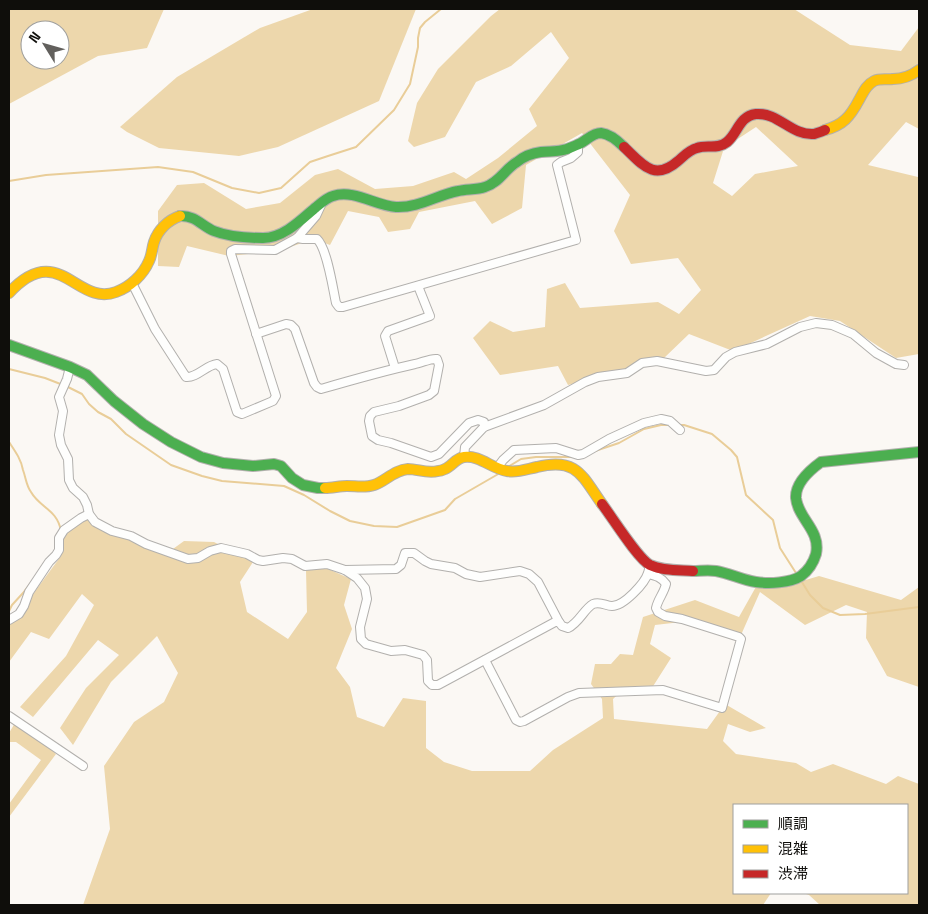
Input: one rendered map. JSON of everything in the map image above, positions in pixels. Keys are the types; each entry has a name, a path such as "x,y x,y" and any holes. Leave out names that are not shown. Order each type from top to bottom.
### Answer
{"street":[{"path":"9,293 15,286 30,276 44,272 56,272 93,292 106,296 117,292 132,283 142,273 149,260 155,238 162,228 174,218 185,216 194,218 214,231 229,236 268,238 279,235 332,196 358,197 386,205 405,207 443,197 457,191 489,186 497,182 512,165 521,159 540,152 559,152 599,133 606,134 614,139 648,169 658,172 669,169 682,156 696,148 702,146 711,148 721,146 728,141 741,122 750,116 762,114 771,116 803,133 812,134 837,127 845,122 865,89 872,82 880,79 902,79 919,70"},
{"path":"297,238 317,239 321,242 336,304 339,307 576,240 557,165 578,152 578,144"},
{"path":"132,283 155,329 186,377 191,377 211,364 217,364 223,369 237,412 242,414 273,401 276,396 230,254 235,250 275,250 297,238 316,216 322,202"},
{"path":"394,368 385,336 388,331 430,316 418,286"},
{"path":"464,457 465,448 484,427 544,405 585,382 598,377 627,373 642,363 657,361 706,371 714,370 735,352 767,344 800,327 816,323 832,325 853,334 876,353 896,364 904,365"},
{"path":"256,334 286,324 291,325 295,329 314,383 321,389 394,368 418,364 434,358 437,359 439,361 434,391 429,395 399,406 374,412 370,416 372,436 378,440 431,457 439,454 469,424 478,420 484,422 484,427"},
{"path":"9,345 68,373 87,375 143,424 171,442 201,457 223,464 253,466 274,464 281,466 292,478 303,485 318,488 366,487 375,485 395,472 408,469 423,472 436,472 446,469 456,460 464,457 476,458 506,471 518,471 548,464 561,464 572,467 582,476 649,570 666,584 665,591 657,602 656,608 658,612 665,616 682,619 742,639 722,708 663,690 579,694 568,697 520,722 516,720 485,660"},
{"path":"68,373 60,397 63,411 59,435 68,458 69,480 83,497 95,522 112,531 131,536 146,544 188,559 198,558 210,550 221,548 247,554 263,561 283,558 292,559 305,566 327,564 345,570 357,578 365,588 367,599 360,627 361,639 366,644 391,651 405,650 423,655 427,660 428,681 432,685 438,685 555,622 559,622"},
{"path":"497,468 514,450 556,448 578,455 584,454 609,439 644,423 661,420 670,421 680,430"},
{"path":"649,570 715,571 757,582 785,582 799,577 808,570 814,561 816,548 814,534 800,510 796,498 798,487 812,468 821,462 919,452"},
{"path":"9,620 19,614 29,592 54,557 64,530 80,518 90,514"},
{"path":"345,570 396,569 401,565 405,553 414,553 431,564 455,568 466,574 480,577 520,571 529,574 538,582 559,622 562,626 568,628 574,625 592,604 598,602 612,606 620,604 638,589 649,570"},
{"path":"9,716 83,766"}],"shaded area":[{"path":"9,9 164,9 147,48 98,56 9,104"},
{"path":"313,9 416,9 379,101 278,147 239,156 159,148 120,127 177,77 260,28"},
{"path":"500,9 794,9 850,45 901,51 919,27 919,129 906,122 868,165 919,176 919,354 896,358 840,321 810,316 733,351 689,334 664,358 568,385 558,366 500,375 473,338 490,321 513,332 545,327 547,289 565,283 580,308 658,302 679,314 701,290 678,258 631,264 614,231 630,195 582,133 526,165 522,208 492,224 475,201 419,212 410,229 388,232 379,217 348,211 330,245 314,239 278,251 229,256 187,246 179,267 158,266 158,211 177,185 204,183 246,209 280,203 315,175 338,169 375,189 413,186 454,172 466,179 498,158 537,126 529,109 569,58 551,32 511,66 476,82 445,137 414,147 408,141 417,103 438,69","holes":["756,127 798,166 755,174 732,196 713,183 724,148"]},
{"path":"88,517 166,554 184,541 214,542 253,562 240,582 247,612 288,639 307,612 306,570 319,565 351,579 344,605 352,629 336,668 350,687 357,717 384,727 403,698 426,701 426,748 444,762 472,771 530,771 553,750 603,718 602,699 591,684 595,664 611,664 620,654 633,655 643,617 695,600 739,617 757,585 789,585 819,576 901,600 919,587 919,687 887,676 866,638 867,612 846,605 805,625 760,592 741,635 690,621 655,625 650,644 671,658 650,691 625,688 613,699 614,719 707,729 725,704 766,728 750,732 728,724 723,741 736,754 796,763 811,772 833,764 886,784 898,776 919,784 919,905 820,905 806,894 908,894 908,804 733,804 733,894 770,894 763,905 83,905 110,829 104,766 134,722 164,702 178,673 157,636 111,682 73,745 60,728 86,688 119,655 98,640 33,717 20,707 66,656 94,605 82,594 49,639 31,632 9,662 9,621 21,617 33,594 61,556 62,533"},
{"path":"18,718 56,754 9,817 9,804 41,760 16,742 9,742 9,733"}],"waterway":[{"path":"9,181 46,175 158,167 193,172 232,188 259,193 281,188 310,162 356,147 394,110 410,84 420,28 441,9"},
{"path":"9,369 45,378 63,385"},
{"path":"68,387 82,394 98,412 111,419 126,434 171,465 222,481 284,486 350,521 374,526 397,527 445,510 455,499 500,473"},
{"path":"595,451 619,443 644,429 670,425"},
{"path":"679,425 712,434 737,457 746,495 773,520 780,548 796,573"},
{"path":"9,442 21,462 29,489 39,502 56,518 61,531"},
{"path":"508,467 521,459 573,457"},
{"path":"800,579 810,595 823,608 840,615 865,614 919,607"},
{"path":"9,611 33,580"}],"traffic: fast":[{"path":"180,216 190,217 210,229 226,235 251,238 270,237 291,228 323,201 333,196 341,194 357,196 388,206 404,207 461,190 485,187 494,182 513,165 531,154 567,149 598,133 611,136 624,147"},
{"path":"9,345 87,375 114,401 143,424 171,442 201,457 223,463 253,466 274,464 281,466 292,478 303,485 325,488"},
{"path":"693,571 716,571 751,581 767,583 785,582 801,576 812,564 817,546 796,498 798,487 808,473 821,462 919,452"}],"traffic: slow":[{"path":"825,130 837,126 845,120 865,89 874,81 904,78 919,70"},
{"path":"9,293 26,278 41,272 54,273 89,291 102,294 121,290 136,280 143,271 150,259 153,244 161,230 171,220 180,216"},
{"path":"325,488 371,486 403,470 440,471 456,460 470,457 481,460 496,468 511,471 550,465 570,467 583,477 602,504"}],"traffic: jam":[{"path":"624,147 649,168 662,170 670,167 694,149 716,146 727,142 742,121 750,115 764,114 806,134 814,134 825,130"},
{"path":"602,504 639,555 650,565 666,569 693,571"}]}
